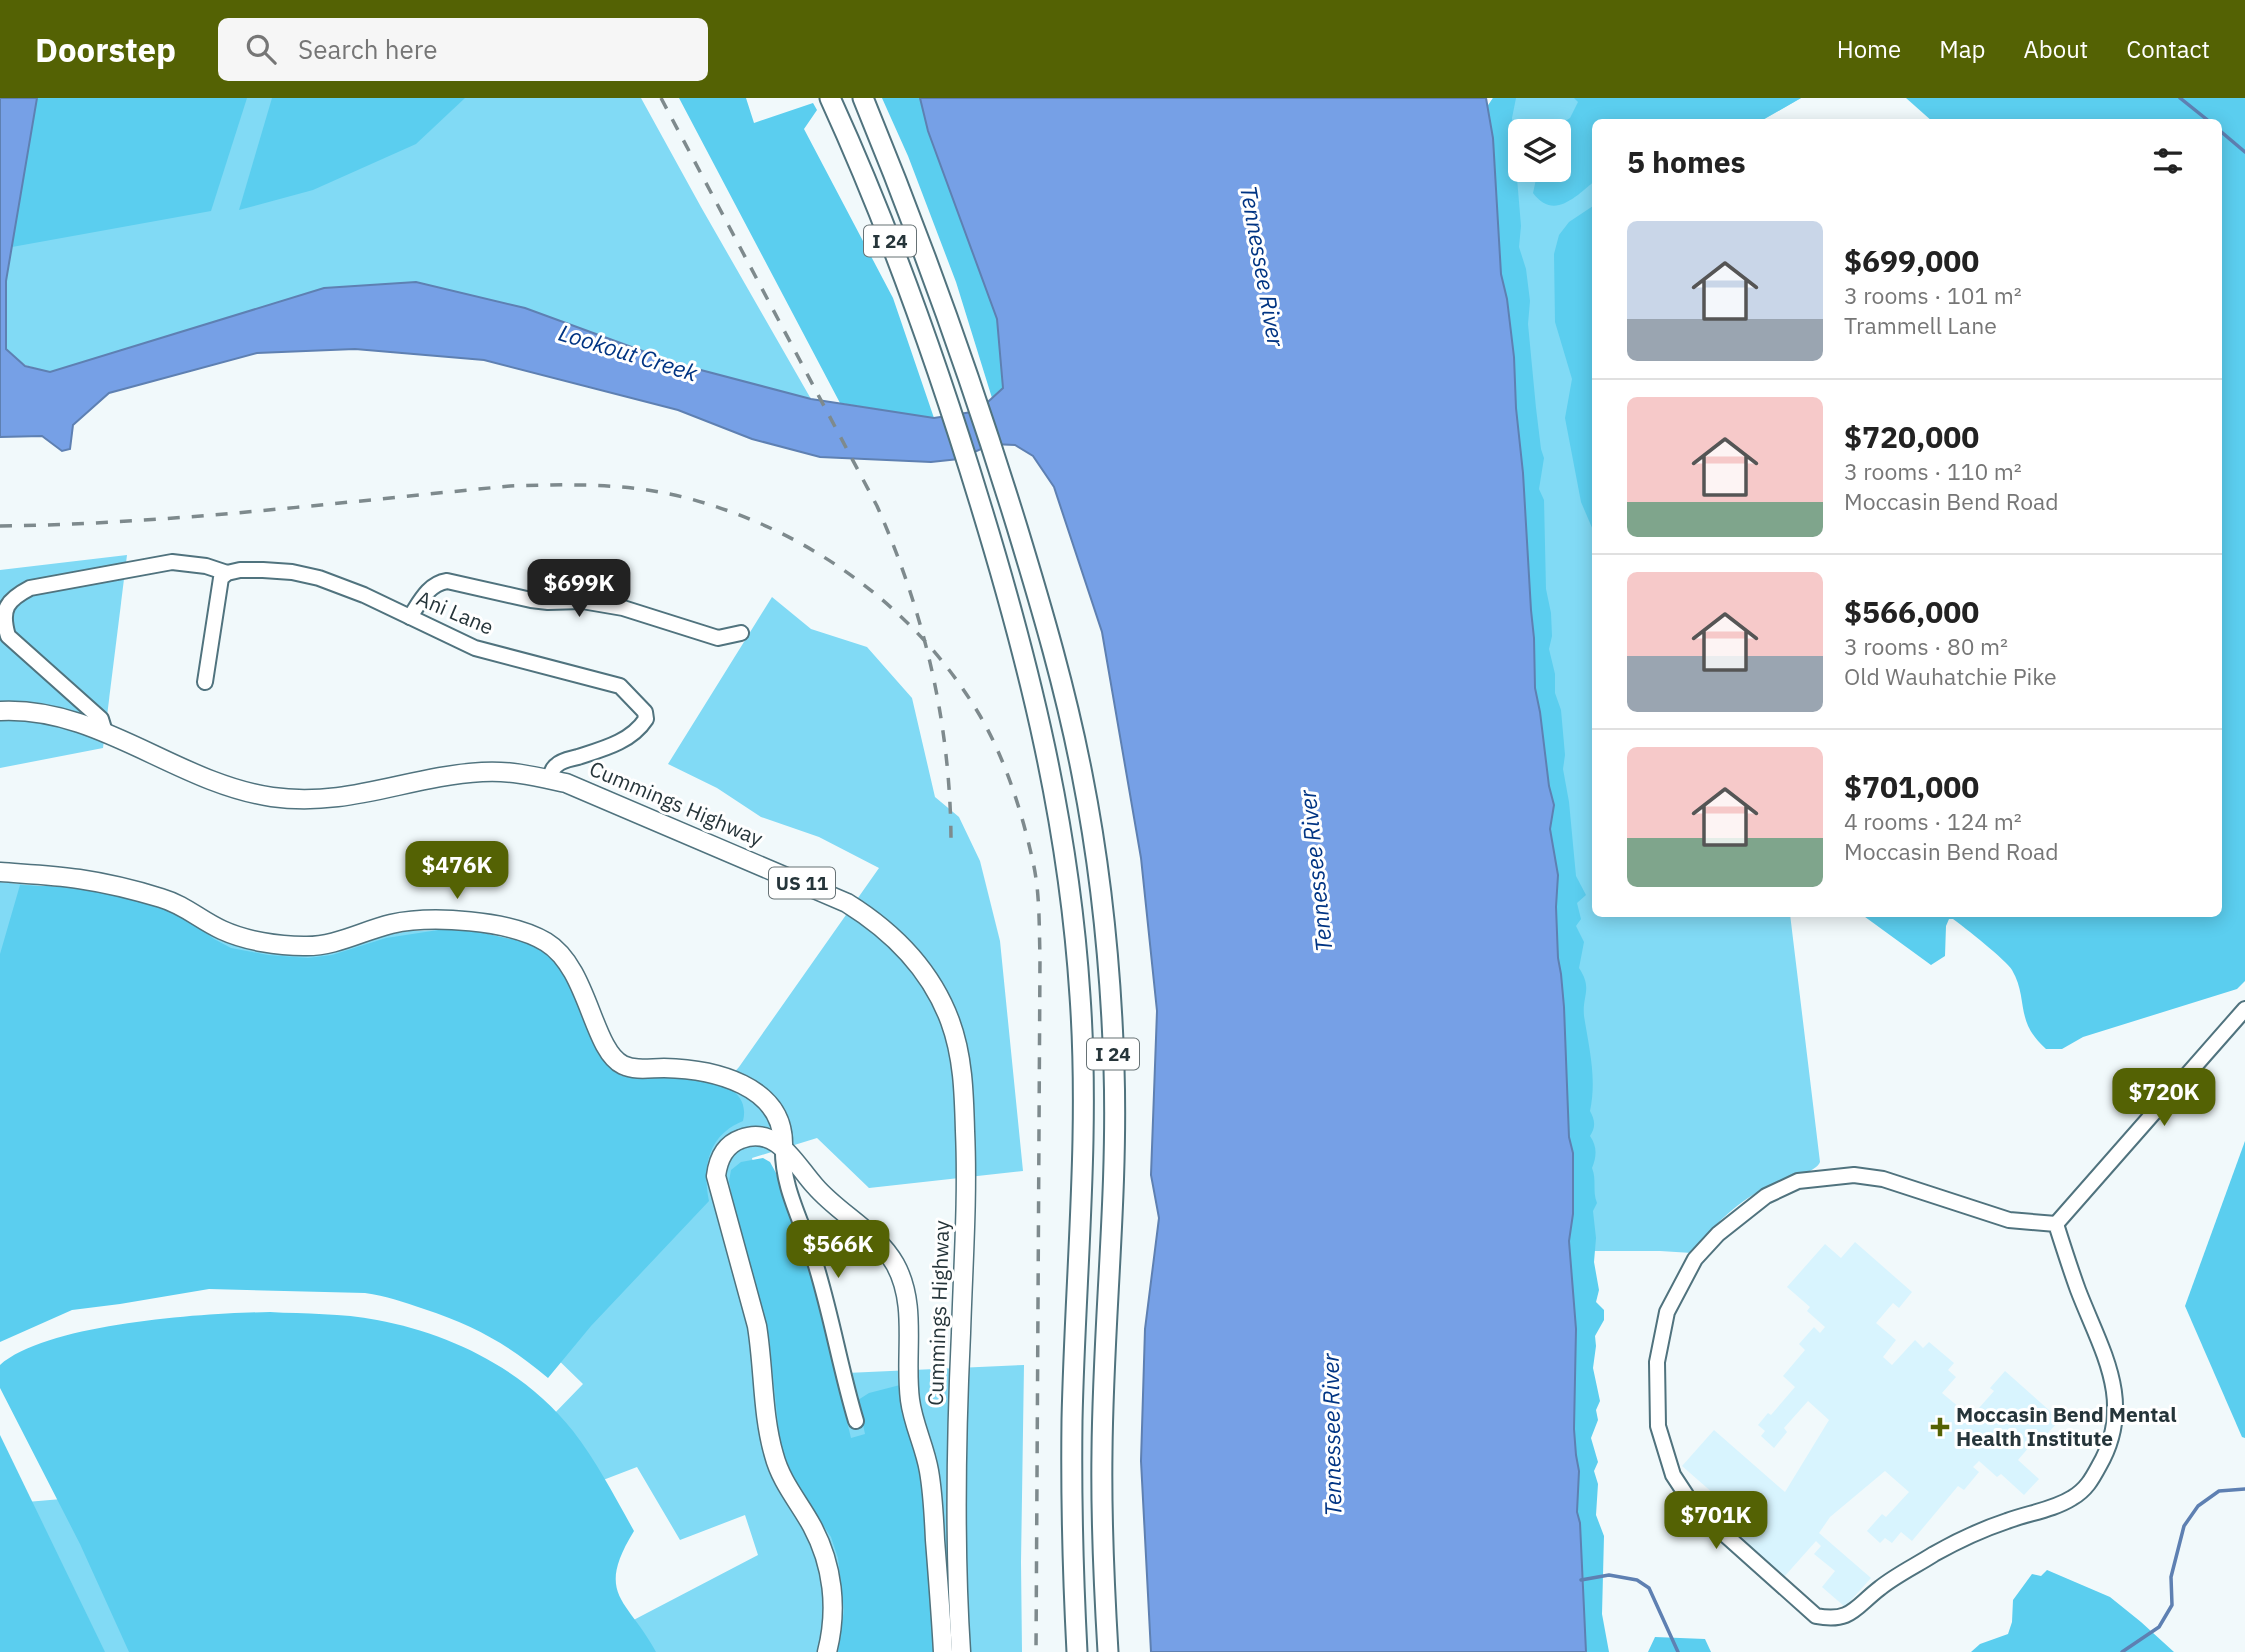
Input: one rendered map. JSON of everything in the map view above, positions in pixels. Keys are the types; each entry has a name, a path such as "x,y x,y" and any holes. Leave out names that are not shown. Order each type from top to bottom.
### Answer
{"highway":[{"name":"I 24","path":"830,98 869,187 912,298 973,480 1013,611 1039,714 1061,825 1074,922 1084,1091 1072,1418 1072,1538 1077,1652"},
{"name":"I 24","path":"863,98 901,190 999,470 1037,593 1083,776 1098,874 1114,1069 1102,1452 1103,1564 1108,1652"}],"main road":[{"name":"Cummings Highway","path":"0,710 52,715 105,732 223,785 272,797 307,800 360,795 483,772 528,774 566,783 847,903 902,945 941,1001 950,1021 964,1082 965,1233 956,1518 961,1652"},
{"path":"0,872 81,879 163,898 186,907 222,930 256,940 305,947 336,943 390,925 416,920 470,921 526,933 559,951 570,965 614,1059 632,1068 701,1071 734,1080 765,1100 777,1116 783,1145"},
{"path":"827,1652 833,1618 829,1572 824,1552 812,1526 784,1480 774,1457 757,1326 716,1176 717,1163 732,1143 753,1136 783,1145 816,1188 878,1242 894,1262 904,1282 908,1312 910,1398 932,1489 943,1652"}],"street":[{"name":"Ani Lane","path":"105,732 101,719 8,636 4,624 6,608 14,596 30,588 172,562 205,566 227,573 240,570 292,572 319,578 365,595 475,648 620,686 645,712 646,719 639,729 632,735 594,752 560,762 554,767 550,779"},
{"path":"205,682 221,578 227,573"},
{"path":"410,617 428,590 447,580 531,600 582,601 623,608 718,638 741,634"},
{"path":"2056,1224 2245,1009"},
{"path":"783,1145 782,1164 787,1185 814,1258 856,1421"},
{"path":"1854,1175 1883,1179 2010,1220 2056,1224 2077,1289 2109,1363 2115,1390 2116,1418 2109,1449 2088,1486 2081,1492 2070,1500 2006,1521 1937,1553 1881,1587 1852,1613 1833,1620 1816,1616 1693,1507 1673,1475 1658,1426 1657,1362 1667,1312 1695,1259 1718,1234 1766,1196 1798,1181 1854,1175"}],"shaded area":[{"path":"37,98 641,98 811,399 678,364 525,308 416,282 324,288 49,372 25,365 6,349 6,281"},
{"path":"37,98 247,98 211,211 12,247"},
{"path":"272,98 465,98 416,144 313,190 239,210"},
{"path":"679,98 746,98 754,123 813,103 817,110 804,129 893,298 934,418 840,403"},
{"path":"882,98 920,98 928,131 997,319 1003,388 992,398 956,282 908,156"},
{"path":"1493,98 1801,98 1764,119 1592,119 1592,917 1790,917 1820,1162 1813,1170 1772,1185 1749,1197 1718,1223 1692,1253 1569,1251 1493,138 1487,107"},
{"path":"1493,98 1516,98 1512,119 1508,119 1508,182 1517,182 1521,226 1519,247 1526,269 1530,301 1528,324 1544,458 1539,489 1544,500 1546,589 1552,636 1549,649 1555,674 1555,693 1561,710 1565,755 1563,769 1576,876 1586,895 1577,903 1581,919 1576,926 1584,942 1579,968 1586,987 1584,1016 1592,1075 1590,1111 1594,1124 1590,1136 1596,1151 1592,1168 1597,1203 1593,1211 1596,1238 1594,1262 1599,1290 1596,1302 1604,1310 1604,1320 1595,1336 1593,1368 1600,1401 1596,1410 1598,1420 1591,1438 1598,1462 1594,1471 1598,1484 1596,1515 1604,1536 1602,1614 1609,1652 1586,1652 1584,1643 1583,1572 1577,1512 1579,1471 1574,1429 1576,1329 1569,1241 1573,1214 1573,1153 1569,1137 1564,1007 1558,958 1558,875 1550,829 1554,805 1535,688 1534,638 1514,357 1501,274 1493,138 1487,107"},
{"path":"1574,98 1801,98 1764,119 1592,119 1592,183 1573,199 1549,205 1533,193 1535,182 1571,182 1570,118 1578,102"},
{"path":"1906,98 2245,98 2245,981 2237,989 2083,1037 2062,1049 2046,1049 2036,1039 2026,1019 2012,970 1953,919 1949,919 1946,926 1945,956 1931,965 1865,917 2222,917 2222,119 1930,119"},
{"path":"1592,207 1592,528 1581,502 1565,418 1572,379 1555,322 1554,254 1559,235 1569,222"},
{"path":"127,555 103,748 0,768 0,570"},
{"path":"772,597 811,629 867,647 912,698 935,797 959,817 980,861 1000,941 1023,1171 869,1188 817,1138 752,1158 802,1375 1024,1365 1022,1652 646,1652 624,1625 758,1555 745,1515 680,1540 637,1467 538,1505 414,1652 84,1652 15,1503 120,1494 550,1418 583,1384 504,1307 0,1187 0,882 92,891 187,918 219,940 254,950 290,952 358,943 410,931 466,933 616,1077 717,1092 739,1067 879,868 819,837 761,817 717,788 668,764"},
{"path":"20,885 72,887 122,895 179,913 231,948 268,955 308,958 332,955 386,938 445,929 479,932 525,942 541,948 562,966 604,1060 615,1072 622,1076 677,1077 718,1084 734,1092 743,1104 743,1121 722,1135 710,1154 706,1176 709,1201 591,1326 548,1378 504,1345 475,1329 409,1304 365,1293 209,1289 72,1310 0,1342 0,954"},
{"path":"2245,1141 2245,1438 2242,1437 2185,1306"},
{"path":"763,1158 770,1162 776,1173 812,1276 851,1438 865,1434 858,1400 869,1393 900,1385 902,1415 914,1444 923,1487 934,1652 838,1652 844,1610 838,1558 831,1537 795,1483 780,1444 769,1337 729,1181 731,1170 741,1162"},
{"name":"Moccasin Bend Mental Health Institute","path":"1855,1242 1912,1292 1899,1308 1893,1303 1876,1323 1896,1340 1883,1357 1892,1365 1915,1340 1923,1348 1929,1342 1954,1363 1948,1370 1956,1377 1942,1393 1971,1417 1994,1391 1990,1388 2005,1371 2060,1420 2045,1436 2041,1433 2018,1460 2039,1479 2024,1495 2001,1474 1997,1477 1979,1461 1973,1467 1979,1472 1964,1490 1958,1486 1912,1541 1901,1532 1892,1543 1885,1538 1880,1543 1867,1531 1882,1514 1886,1517 1909,1492 1885,1471 1830,1517 1819,1533 1871,1578 1845,1607 1822,1587 1835,1571 1814,1554 1821,1546 1816,1541 1784,1577 1712,1513 1722,1501 1682,1466 1714,1430 1785,1492 1829,1420 1808,1401 1784,1428 1787,1432 1774,1448 1761,1436 1765,1431 1758,1425 1768,1413 1771,1415 1795,1387 1783,1376 1805,1350 1799,1344 1814,1327 1820,1333 1825,1327 1807,1311 1810,1307 1787,1287 1825,1244 1841,1258"},
{"path":"270,1312 350,1316 405,1326 459,1345 485,1358 533,1390 554,1409 582,1443 634,1531 622,1553 616,1584 626,1608 656,1652 129,1652 80,1544 0,1388 0,1365 23,1351 53,1339 89,1330 169,1318"},
{"path":"0,1435 105,1652 0,1652"},
{"path":"2047,1570 2110,1597 2174,1652 1971,1652 1980,1644 2008,1634 2012,1622 2013,1600 2032,1574 2041,1576"},
{"path":"1655,1637 1705,1639 1711,1652 1648,1652"}],"water":[{"path":"0,98 37,98 6,281 6,349 25,366 50,372 324,288 416,282 525,308 678,364 811,399 934,418 978,411 1003,388 997,319 928,131 920,98 1486,98 1493,138 1501,274 1514,357 1534,638 1535,688 1554,805 1550,829 1558,875 1558,958 1564,1007 1569,1137 1573,1153 1573,1214 1569,1241 1576,1329 1574,1429 1579,1471 1577,1512 1580,1523 1586,1652 1151,1652 1141,1461 1145,1329 1159,1218 1151,1175 1157,1011 1141,858 1102,632 1054,487 1033,456 1015,445 992,444 959,459 931,462 820,457 752,439 678,410 484,360 355,349 257,353 109,393 73,425 70,449 62,451 42,436 0,437"}],"waterway":[{"path":"2180,98 2206,119"},
{"path":"2222,133 2245,152"},
{"path":"2122,1652 2159,1627 2172,1605 2171,1577 2184,1526 2198,1506 2219,1491 2245,1489"},
{"path":"1581,1580 1609,1575 1637,1580 1649,1588 1678,1652"}],"railway":[{"path":"661,98 877,506 894,546 921,627 940,709 946,752 951,838"},
{"path":"0,526 191,517 510,486 575,485 640,489 683,497 772,529 852,576 922,638 953,675 979,714 997,749 1024,824 1037,886 1040,957 1036,1652"}],"place":[{"name":"Moccasin Bend Mental Health Institute","path":"1940,1427"}],"water label":[{"name":"Tennessee River","path":"1262,266"},
{"name":"Lookout Creek","path":"628,353"},
{"name":"Tennessee River","path":"1316,871"},
{"name":"Tennessee River","path":"1332,1435"}]}
